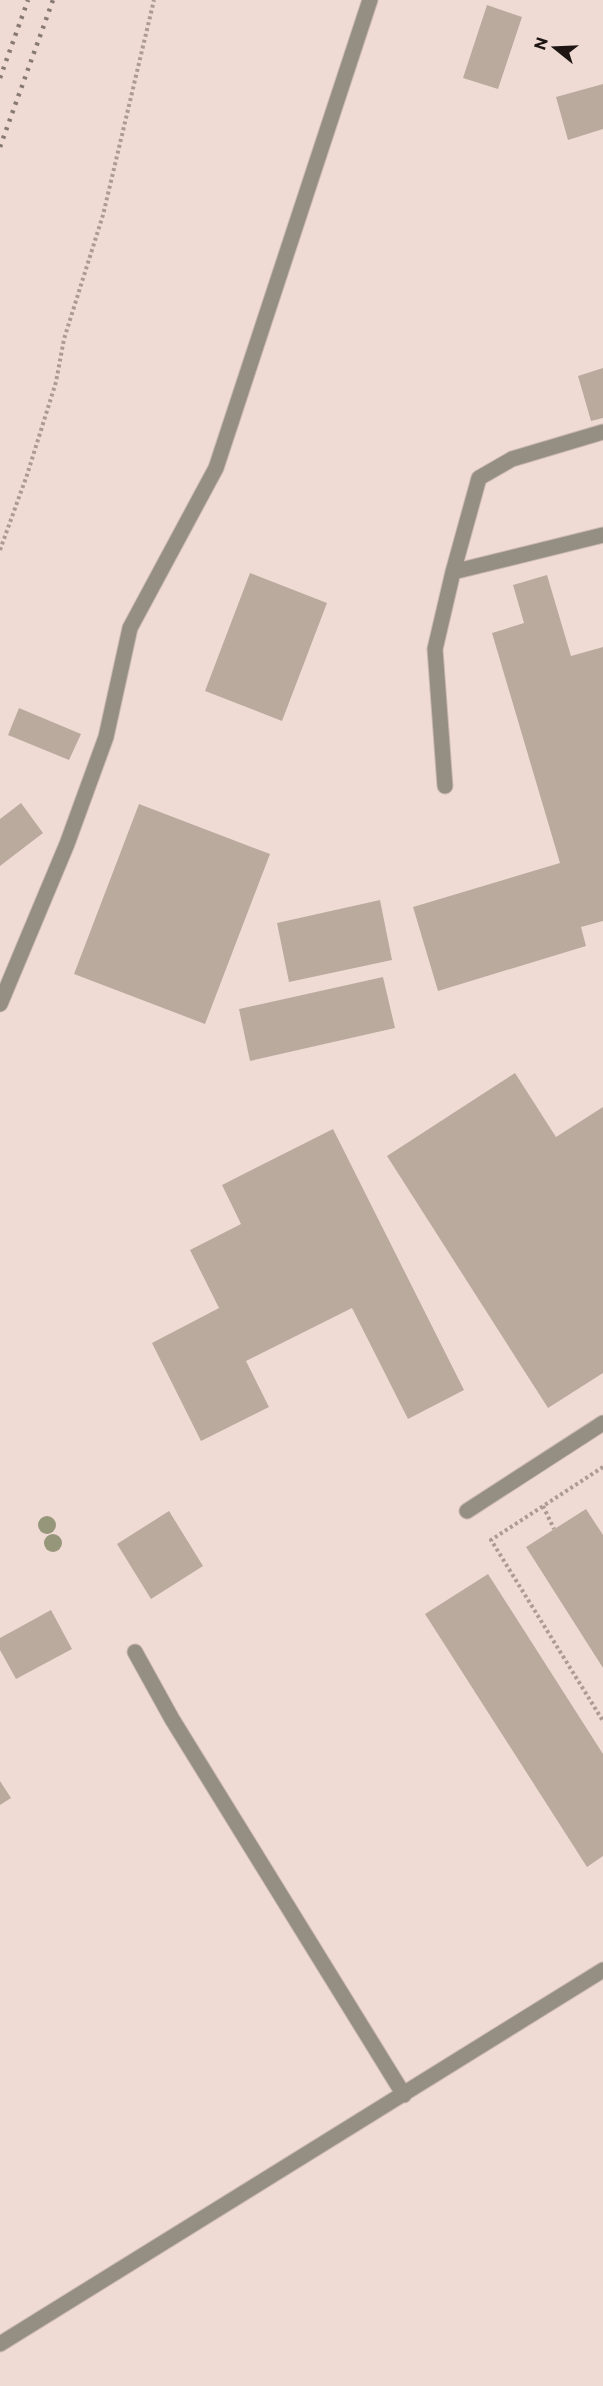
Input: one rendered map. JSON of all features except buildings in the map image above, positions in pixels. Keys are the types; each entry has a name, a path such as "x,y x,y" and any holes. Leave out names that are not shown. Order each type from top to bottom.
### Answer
{"lane":[{"path":"0,1004 67,844 106,737 130,628 216,468 369,0"},
{"path":"445,786 435,649 479,478 512,459 603,432"},
{"path":"453,572 603,536"},
{"path":"467,1512 603,1423"},
{"path":"135,1652 172,1719 404,2095"},
{"path":"0,2344 603,1970"}],"path":[{"path":"0,550 27,475 56,382 64,339 104,215 154,0"},
{"path":"602,1469 491,1540 603,1721"},
{"path":"543,1506 554,1529"}],"railway":[{"path":"0,78 28,0"},
{"path":"0,147 53,0"}]}
